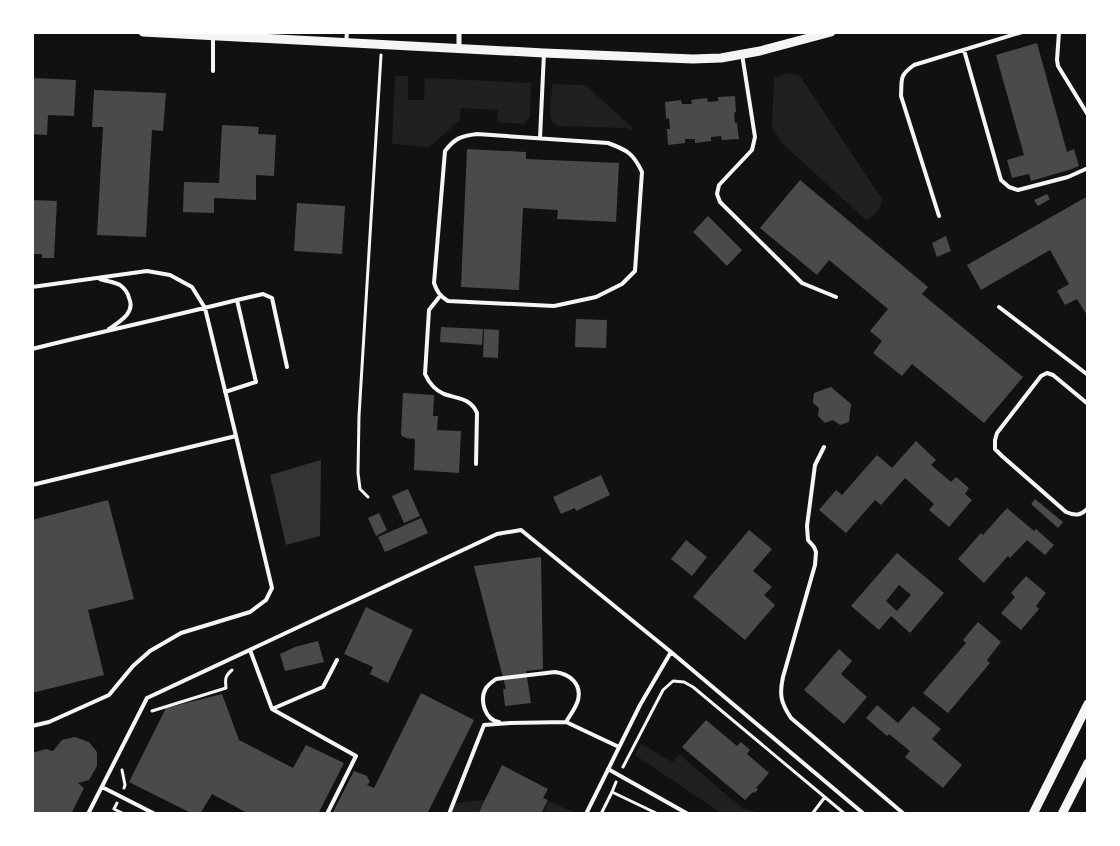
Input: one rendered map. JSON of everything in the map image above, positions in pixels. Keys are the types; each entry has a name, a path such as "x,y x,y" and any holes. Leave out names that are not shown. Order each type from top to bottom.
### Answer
{"street":[{"path":"143,32 692,59 722,58 760,51 831,32"},
{"path":"459,48 460,32"},
{"path":"1033,814 1088,704"},
{"path":"1062,814 1088,763"}],"lane":[{"path":"346,32 346,43"},
{"path":"939,216 901,96 904,73 914,65 1022,32"},
{"path":"1059,32 1058,66 1088,115"},
{"path":"213,36 213,71"},
{"path":"964,50 1001,180 1009,187 1018,190 1068,177 1088,168"},
{"path":"540,138 544,53"},
{"path":"742,54 755,137 752,150 719,185 717,194 720,202 802,283 836,296"},
{"path":"466,135 540,138 608,143 623,148 636,159 642,172 635,271 622,284 596,297 554,306 448,301 440,296 434,283 445,150 453,141 466,135"},
{"path":"32,287 147,272 170,275 192,287 205,308 272,588 266,600 250,612 181,633 150,651 133,666 109,695 49,722 32,726"},
{"path":"98,278 119,285 127,293 131,302 130,312 107,330"},
{"path":"32,349 263,294 272,298 287,367"},
{"path":"440,296 429,310 425,374 429,384 442,393 467,401 475,407 477,413 476,464"},
{"path":"225,392 256,382 237,300"},
{"path":"998,307 1088,375"},
{"path":"1088,404 1053,375 1047,373 1041,376 998,433 995,440 995,449 1066,512 1079,515 1088,508"},
{"path":"32,485 236,436"},
{"path":"824,447 815,465 807,526 808,540 816,552 815,565 783,677 780,696 784,708 791,718 904,814"},
{"path":"88,814 146,698 496,534 521,530 671,652 864,814"},
{"path":"250,650 272,709 356,756 327,814"},
{"path":"586,814 640,705 671,652"},
{"path":"272,709 323,687 337,660"},
{"path":"510,723 495,721 489,718 484,696 490,683 496,679 555,672 564,673 571,678 576,684 578,692 578,701 566,722"},
{"path":"449,814 484,725 566,722 618,747"},
{"path":"608,770 688,814"},
{"path":"102,787 155,814"}],"path":[{"path":"368,497 360,490 358,473 359,416 382,45"},
{"path":"146,713 226,688 227,674 238,665"},
{"path":"601,814 662,690 673,681 684,682 693,687 845,814"},
{"path":"122,768 125,785 114,809 124,814"},
{"path":"612,792 658,814"},
{"path":"812,814 825,797"}],"shaded area":[{"path":"787,73 799,75 882,199 877,211 870,218 866,220 782,143 772,127 774,78"},
{"path":"395,76 408,76 408,100 424,100 425,78 531,83 530,117 524,124 497,122 498,110 461,108 459,121 429,147 392,144"},
{"path":"552,84 585,85 633,128 631,131 627,128 558,126 553,123 551,118"},
{"path":"321,460 320,536 286,545 270,475"},
{"path":"641,744 672,762 680,755 743,809 763,813 721,813 635,755"},
{"path":"485,800 478,813 449,814 455,803"},
{"path":"549,801 576,813 543,813"}],"building":[{"path":"1037,43 1067,152 1074,149 1079,166 1031,181 1029,174 1012,178 1007,160 1024,155 996,55"},
{"path":"32,78 76,80 74,116 48,115 47,135 32,134"},
{"path":"94,90 166,93 163,131 152,130 146,237 97,235 103,127 92,127"},
{"path":"735,96 736,112 734,113 739,139 722,140 721,136 711,137 711,141 695,143 695,139 685,139 685,143 668,145 667,129 670,129 669,118 666,119 665,102 681,100 682,104 692,104 691,100 707,98 708,102 718,101 718,97"},
{"path":"222,125 259,127 258,134 276,135 274,176 256,175 256,200 214,198 214,213 183,212 184,182 219,183"},
{"path":"467,149 526,152 526,159 619,163 616,222 557,219 558,210 523,208 519,290 461,287"},
{"path":"800,180 928,287 922,294 1023,377 984,423 912,364 902,376 873,353 882,341 870,331 888,309 829,260 817,275 760,228"},
{"path":"1047,194 1050,199 1038,206 1034,200"},
{"path":"1088,196 1088,317 1077,299 1065,305 1057,291 1069,284 1050,250 981,290 967,265"},
{"path":"32,200 57,201 54,258 42,258 42,254 32,254"},
{"path":"297,203 345,206 342,254 294,251"},
{"path":"708,216 742,250 727,266 693,232"},
{"path":"946,236 951,251 937,257 932,243"},
{"path":"576,319 607,320 606,348 575,347"},
{"path":"441,327 483,329 482,345 440,342"},
{"path":"484,329 499,330 498,358 483,357"},
{"path":"831,387 851,404 849,422 840,425 833,420 825,423 818,416 819,408 813,403 814,393"},
{"path":"403,393 434,395 433,416 438,416 437,430 461,431 459,473 414,470 415,439 406,438 401,434"},
{"path":"916,441 936,460 931,465 951,482 956,477 969,488 965,494 972,500 949,527 929,510 934,504 905,478 881,505 875,500 846,533 819,510 836,490 842,495 877,455 892,468"},
{"path":"601,475 610,495 576,511 575,508 561,514 553,497"},
{"path":"408,489 420,516 404,523 392,496"},
{"path":"1035,499 1063,522 1058,528 1031,504"},
{"path":"108,500 134,599 88,610 104,675 32,693 32,520"},
{"path":"1007,508 1054,545 1045,555 1027,540 1010,558 1008,556 984,583 958,559"},
{"path":"379,513 387,530 376,536 368,518"},
{"path":"421,518 428,533 385,552 378,537"},
{"path":"749,530 772,549 753,571 772,587 764,595 775,605 745,640 693,597"},
{"path":"686,540 707,557 692,576 671,559"},
{"path":"897,553 944,593 910,633 891,616 879,630 851,606","holes":["899,585 911,595 897,611 886,601"]},
{"path":"541,557 543,669 526,671 531,703 505,706 503,689 506,689 474,566"},
{"path":"1026,576 1046,593 1036,606 1039,609 1021,630 1001,613 1015,597 1011,593"},
{"path":"366,607 413,630 388,683 370,674 373,667 344,654"},
{"path":"978,622 1001,642 987,660 990,663 948,713 923,693 966,643 963,640"},
{"path":"318,641 324,662 285,671 280,654 295,647"},
{"path":"839,649 852,661 841,674 867,697 844,724 804,690"},
{"path":"421,693 474,720 427,814 332,814 354,771 367,776 370,782 367,785 374,788"},
{"path":"222,694 239,740 293,768 306,745 344,763 318,814 249,814 212,794 200,814 193,814 129,782 166,708"},
{"path":"877,705 898,723 913,706 941,729 932,739 962,765 943,788 905,757 910,751 889,734 887,736 866,718"},
{"path":"706,720 737,746 741,742 750,750 747,754 769,773 756,788 758,789 755,793 753,792 745,800 682,747"},
{"path":"75,737 89,742 97,752 97,766 89,780 78,783 84,788 71,814 32,814 32,753 46,749 53,751 62,740"},
{"path":"502,765 548,789 543,798 548,800 541,814 478,814"}]}
